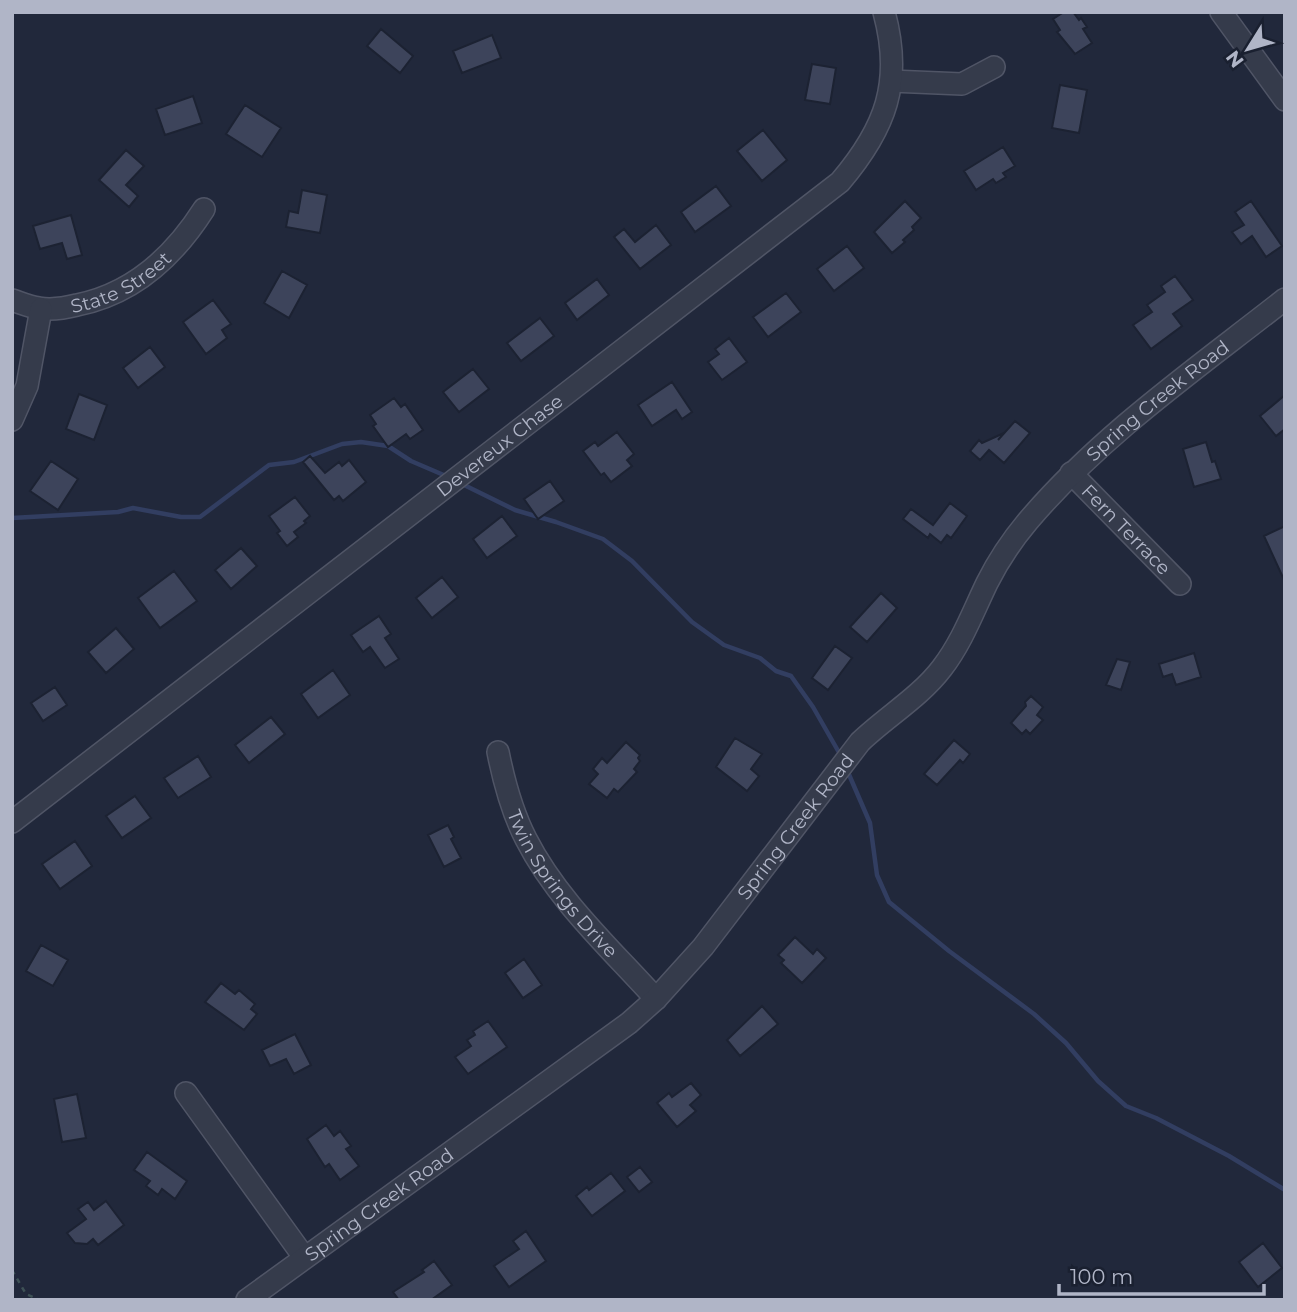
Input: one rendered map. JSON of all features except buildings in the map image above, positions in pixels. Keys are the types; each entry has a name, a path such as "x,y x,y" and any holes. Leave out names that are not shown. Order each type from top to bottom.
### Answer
{"street":[{"name":"Devereux Chase","path":"12,822 840,182 861,157 875,134 891,81 894,64 884,12"},
{"path":"1221,12 1285,100"},
{"path":"891,81 962,84 994,67"},
{"name":"State Street","path":"12,300 41,309 93,302 125,288 163,261 188,235 205,209"},
{"name":"Spring Creek Road","path":"247,1300 600,1046 656,999 703,947 860,742 879,723 922,690 942,668 963,635 1005,551 1026,523 1071,473 1124,425 1285,299"},
{"path":"12,420 27,386 41,309"},
{"name":"Fern Terrace","path":"1071,473 1180,584"},
{"name":"Twin Springs Drive","path":"498,752 514,811 542,866 566,898 656,999"},
{"path":"186,1093 304,1257"}],"path":[{"path":"12,1270 26,1294 40,1300"}],"waterway":[{"path":"12,518 118,512 133,508 181,517 200,517 269,465 294,462 342,444 361,442 388,446 411,461 446,476"},
{"path":"460,483 515,510 603,539 632,561 692,622 724,645 760,658 776,671 791,676 813,707 841,756"},
{"path":"847,770 870,823 877,875 889,902 949,951 1034,1014 1066,1043 1098,1081 1126,1106 1156,1118 1229,1156 1285,1190"}]}
